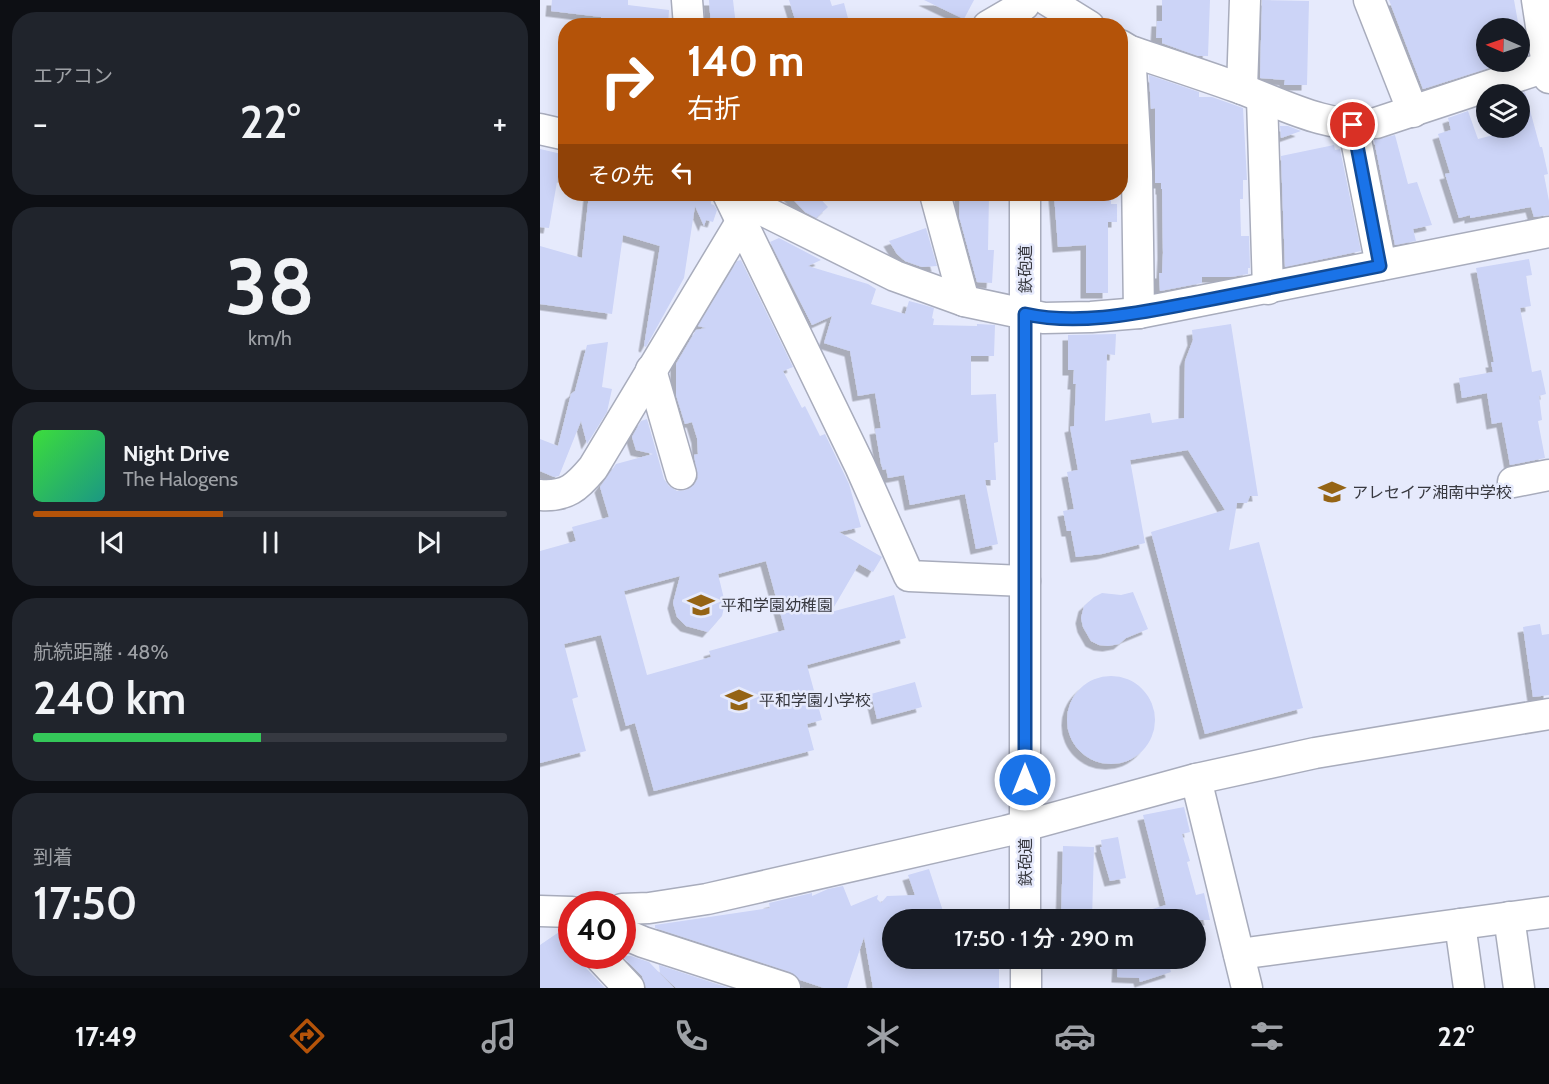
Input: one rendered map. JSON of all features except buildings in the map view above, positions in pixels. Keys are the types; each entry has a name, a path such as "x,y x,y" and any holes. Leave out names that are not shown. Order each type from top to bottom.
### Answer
{"street":[{"path":"687,0 688,18"},
{"path":"1245,0 1268,289"},
{"path":"1369,0 1413,112"},
{"path":"1128,49 1333,122 1353,125 1376,123 1548,70 1537,0"},
{"path":"1007,18 1030,8 1063,18"},
{"path":"1128,79 1137,172 1140,313"},
{"path":"1353,125 1380,266"},
{"path":"540,129 558,133"},
{"path":"540,495 560,495 578,486 593,468 651,370 736,201"},
{"path":"736,201 909,576 1025,581"},
{"path":"738,201 895,276 964,301 1044,318 1140,313 1549,232"},
{"path":"937,201 964,301"},
{"name":"鉄砲道","path":"1024,201 1025,909"},
{"path":"651,370 681,474"},
{"path":"1514,482 1549,475"},
{"path":"636,908 707,898 1025,826 1196,779 1315,753 1549,714"},
{"path":"1196,779 1247,988"},
{"path":"1239,954 1549,912"},
{"path":"1509,916 1519,988"},
{"path":"1460,924 1469,988"},
{"path":"636,939 785,988"},
{"path":"611,969 629,988"},
{"path":"1026,969 1026,988"}],"place":[{"name":"アレセイア湘南中学校","path":"1332,492"},
{"name":"平和学園幼稚園","path":"701,605"},
{"name":"平和学園小学校","path":"739,700"}],"route":[{"path":"1025,780 1025,314 1044,318 1140,313 1380,266 1353,125"}]}
